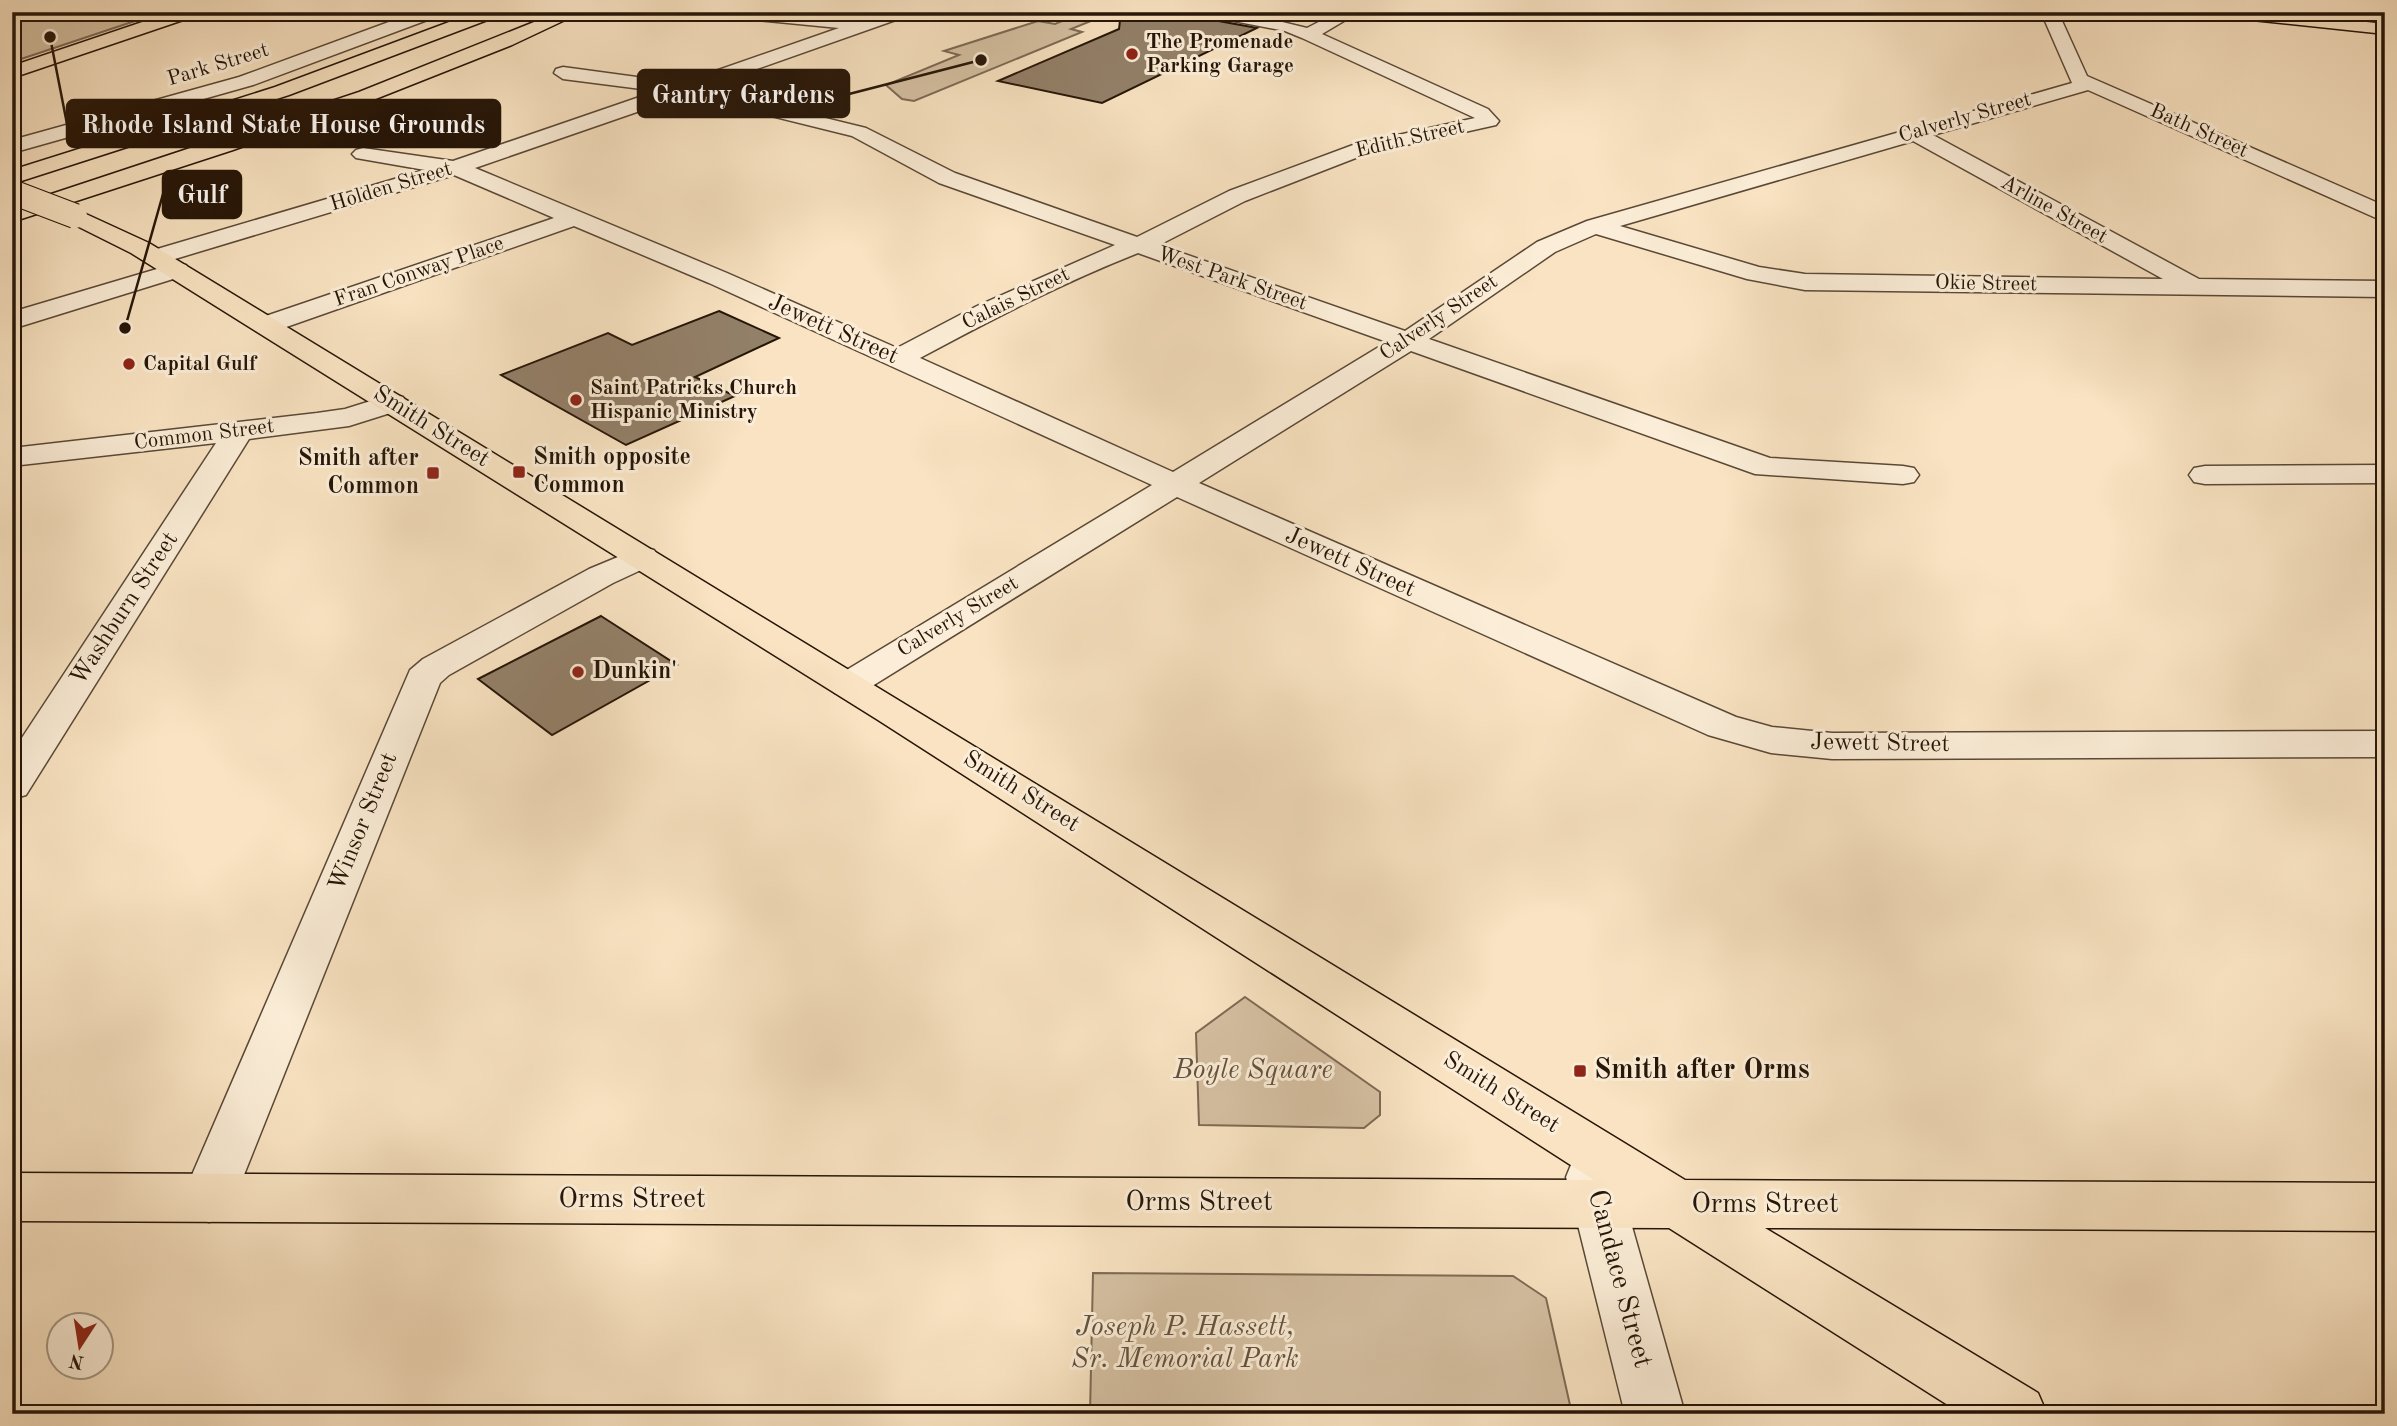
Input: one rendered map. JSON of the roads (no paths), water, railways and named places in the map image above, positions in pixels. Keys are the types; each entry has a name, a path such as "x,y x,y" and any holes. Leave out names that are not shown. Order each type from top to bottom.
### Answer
{"main road":[{"path":"12,72 189,12"},
{"path":"12,177 258,99 394,51 492,12"},
{"path":"12,192 321,92 527,12"},
{"path":"12,215 339,106 462,60 574,12"},
{"path":"2223,12 2385,29"},
{"name":"Smith Street","path":"12,192 75,216 166,264 642,557 2017,1414"},
{"name":"Orms Street","path":"12,1197 2385,1208"}],"street":[{"name":"Park Street","path":"12,147 256,78 432,12"},
{"path":"727,12 865,25"},
{"name":"Holden Street","path":"12,321 166,264 686,89 901,12"},
{"name":"Edith Street","path":"1136,245 1247,192 1360,149 1489,121 1481,113 1308,34 1214,12"},
{"path":"1308,34 1351,12"},
{"name":"Bath Street","path":"2049,12 2079,79 2385,215"},
{"name":"West Park Street","path":"563,73 686,89 859,132 947,178 1766,467 1903,475"},
{"name":"Calverly Street","path":"848,685 1408,341 1546,247 1595,226 2089,84"},
{"name":"Arline Street","path":"1914,133 2194,286"},
{"name":"Jewett Street","path":"363,154 455,168 718,278 1722,726 1771,740 1832,746 2385,744"},
{"name":"Fran Conway Place","path":"266,325 572,219"},
{"name":"Okie Street","path":"1595,226 1729,267 1805,282 2385,289"},
{"name":"Calais Street","path":"898,359 986,312 1136,245"},
{"name":"Common Street","path":"12,457 349,417 393,404"},
{"name":"Washburn Street","path":"12,785 238,432"},
{"path":"2205,475 2385,474"},
{"name":"Winsor Street","path":"209,1198 423,678 436,667 518,621 642,557"},
{"name":"Candace Street","path":"1583,1145 1655,1414"}],"place":[{"name":"Rhode Island State House Grounds","path":"50,37"},
{"name":"The Promenade Parking Garage","path":"1132,54"},
{"name":"Gantry Gardens","path":"981,60"},
{"name":"Gulf","path":"125,328"},
{"name":"Capital Gulf","path":"129,364"},
{"name":"Saint Patricks Church Hispanic Ministry","path":"576,400"},
{"name":"Smith opposite Common","path":"519,472"},
{"name":"Smith after Common","path":"433,473"},
{"name":"Dunkin'","path":"578,672"},
{"name":"Smith after Orms","path":"1580,1071"}],"park label":[{"name":"Boyle Square","path":"1253,1071"},
{"name":"Joseph P. Hassett, Sr. Memorial Park","path":"1185,1344"}]}
